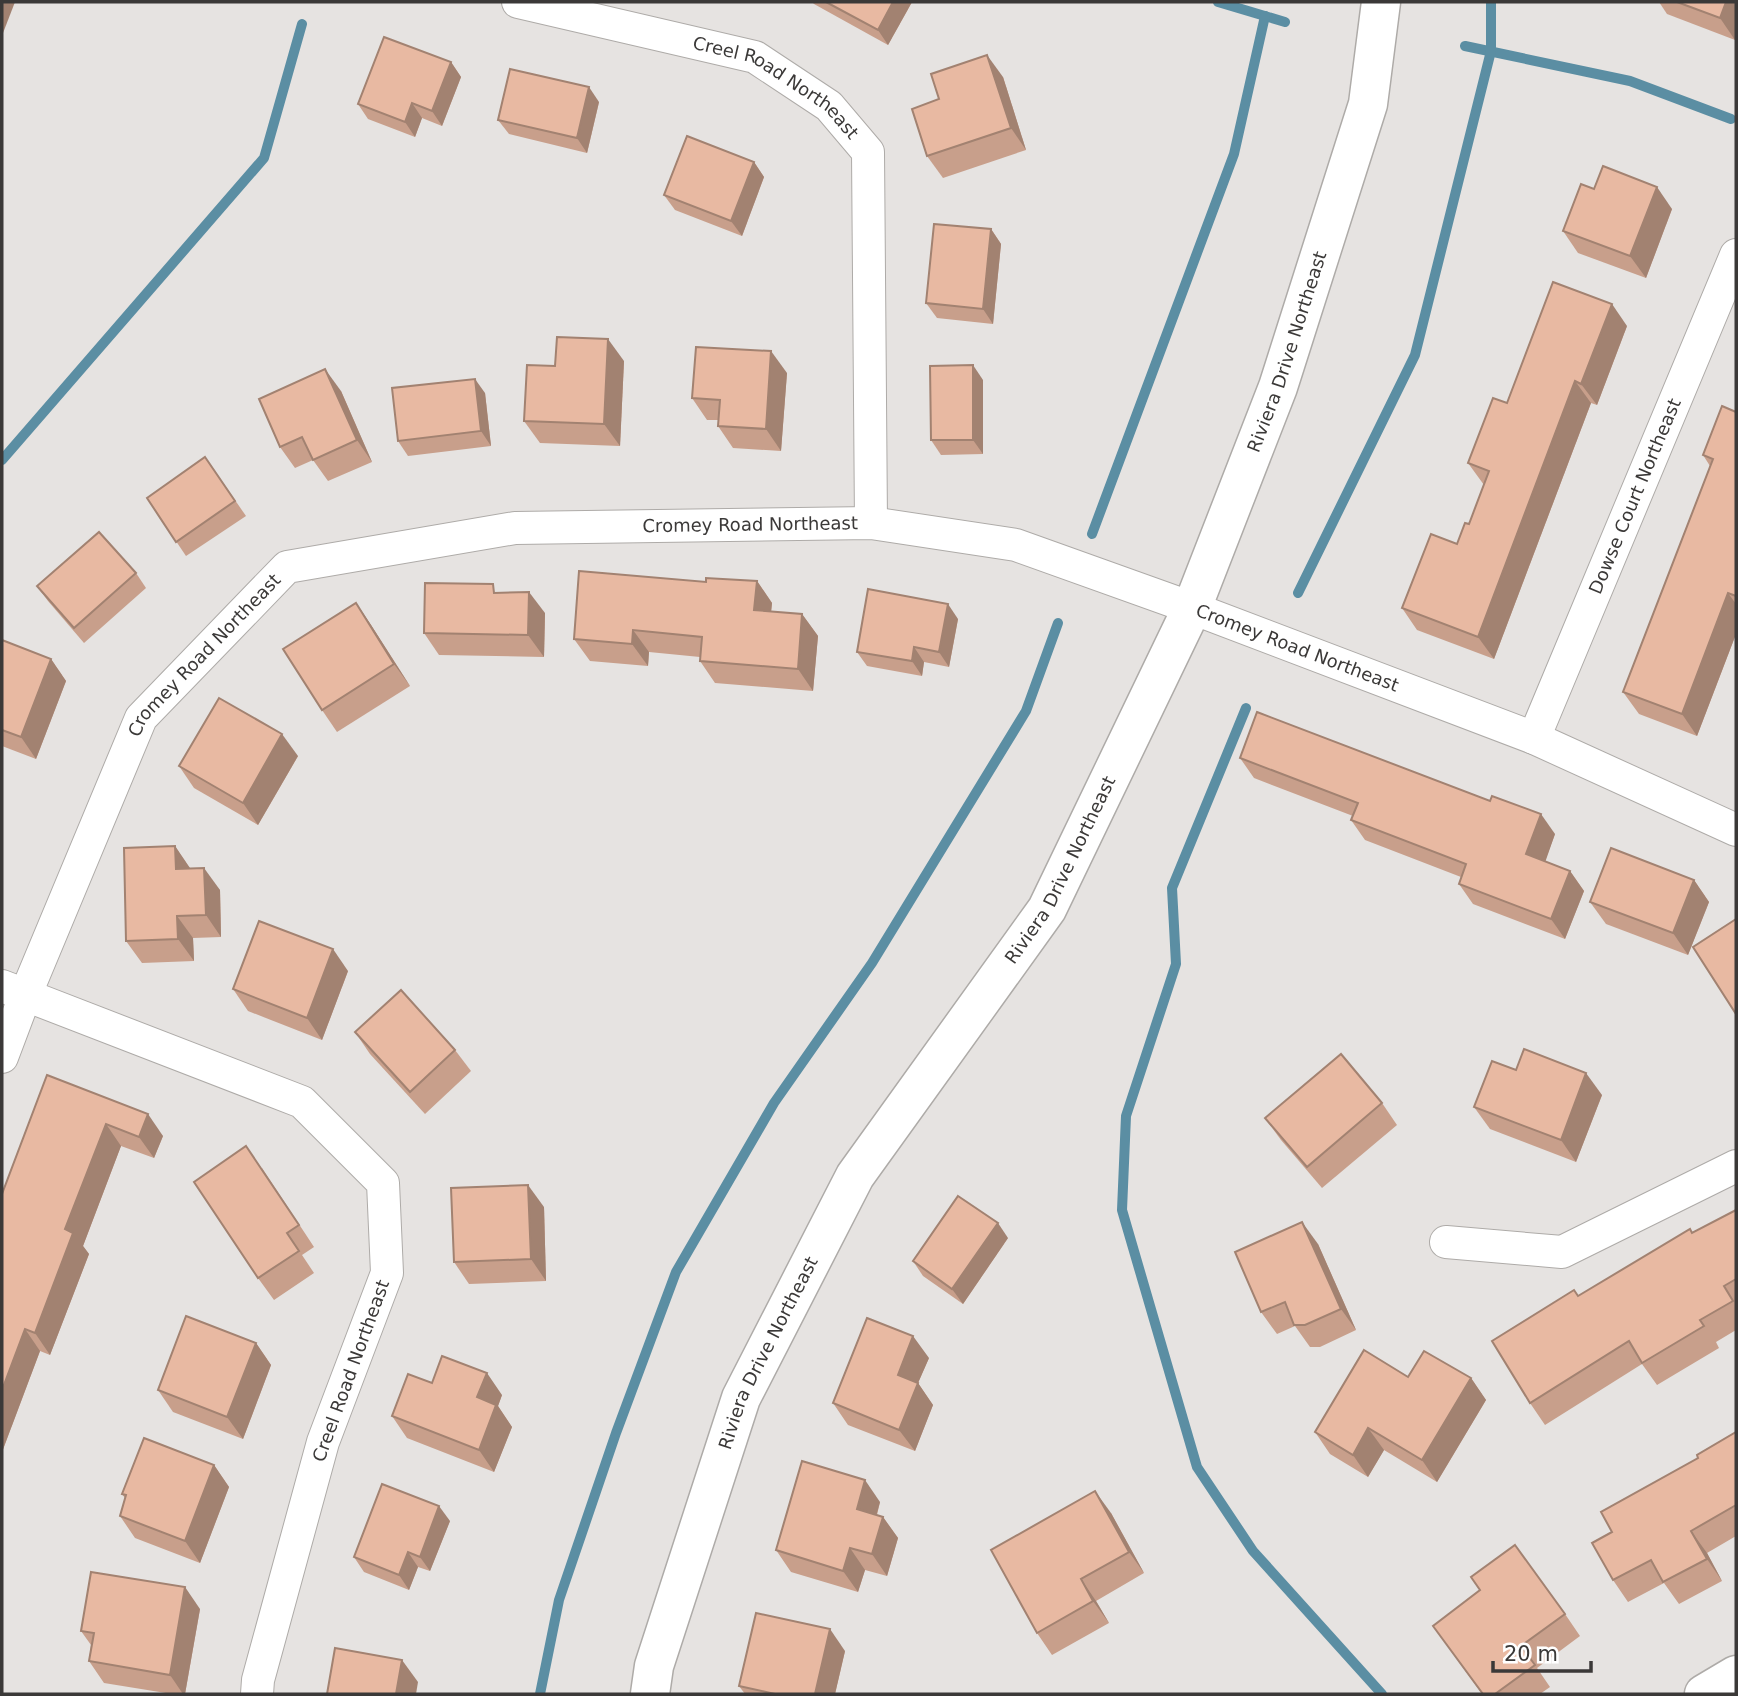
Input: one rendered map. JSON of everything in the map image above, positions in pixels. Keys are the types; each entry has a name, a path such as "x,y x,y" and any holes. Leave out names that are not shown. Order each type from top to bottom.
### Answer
{"street":[{"name":"Creel Road Northeast","path":"518,2 755,57 830,106 868,152 871,523"},
{"name":"Riviera Drive Northeast","path":"650,1694 654,1666 741,1398 855,1176 1047,909 1192,608 1278,387 1368,104 1381,2"},
{"name":"Dowse Court Northeast","path":"1534,737 1736,255"},
{"name":"Cromey Road Northeast","path":"2,1056 14,991 141,718 287,568 515,528 871,523 1016,545 1534,737 1736,830"},
{"name":"Creel Road Northeast","path":"14,991 302,1102 383,1183 387,1273 323,1442 258,1680 257,1694"},
{"path":"1446,1242 1562,1252 1736,1166"},
{"path":"1704,1694 1736,1675"}],"building":[{"path":"826,2 893,2 878,30"},
{"path":"1677,2 1726,2 1720,18"},
{"path":"384,37 451,62 432,111 412,103 405,122 358,104"},
{"path":"987,55 1011,128 927,156 912,109 939,99 931,74"},
{"path":"510,69 589,87 577,138 498,120"},
{"path":"687,136 754,162 731,221 664,195"},
{"path":"1603,166 1657,187 1630,256 1563,231 1581,184 1594,189"},
{"path":"934,224 991,229 983,309 926,303"},
{"path":"1553,282 1612,304 1581,384 1575,381 1478,637 1402,608 1431,534 1457,544 1465,523 1469,524 1489,471 1468,463 1493,398 1507,403"},
{"path":"557,337 608,339 604,424 524,421 527,365 555,366"},
{"path":"696,347 771,351 766,429 718,426 720,400 692,398"},
{"path":"973,365 973,440 931,440 930,366"},
{"path":"325,369 357,440 313,460 302,437 280,447 259,399"},
{"path":"475,379 481,431 398,441 392,388"},
{"path":"1722,406 1736,412 1736,596 1728,593 1682,714 1623,692 1713,459 1703,455"},
{"path":"205,457 235,501 176,542 147,498"},
{"path":"99,532 136,573 74,628 37,586"},
{"path":"579,571 706,582 706,578 757,581 754,610 802,614 798,669 700,661 702,637 633,630 632,644 574,639"},
{"path":"425,583 493,584 494,593 529,592 528,635 424,633"},
{"path":"868,589 948,604 939,652 914,647 912,661 857,652"},
{"path":"356,603 394,664 322,710 283,649"},
{"path":"2,640 51,659 21,737 2,730"},
{"path":"219,698 282,734 243,803 179,766"},
{"path":"1257,712 1490,801 1492,796 1541,814 1526,854 1570,871 1551,919 1459,884 1466,864 1351,820 1358,803 1240,758"},
{"path":"175,846 176,869 204,868 206,915 177,916 178,939 126,941 124,848"},
{"path":"1611,848 1694,880 1673,933 1590,902"},
{"path":"1736,919 1736,1014 1693,947"},
{"path":"259,921 333,949 307,1018 233,989"},
{"path":"401,990 455,1050 410,1092 355,1032"},
{"path":"1524,1049 1586,1073 1561,1140 1474,1107 1492,1061 1516,1070"},
{"path":"1341,1054 1382,1103 1307,1167 1265,1118"},
{"path":"47,1075 148,1114 139,1137 106,1124 65,1229 73,1233 35,1333 25,1329 2,1390 2,1194"},
{"path":"246,1146 299,1225 287,1233 299,1251 258,1278 194,1182"},
{"path":"528,1185 531,1259 454,1262 451,1188"},
{"path":"958,1196 998,1223 952,1289 913,1261"},
{"path":"1736,1210 1736,1279 1724,1286 1733,1301 1700,1320 1704,1326 1642,1363 1629,1341 1530,1403 1492,1341 1574,1290 1578,1296 1690,1229 1692,1233"},
{"path":"1302,1222 1341,1309 1305,1325 1294,1325 1285,1302 1261,1312 1235,1252"},
{"path":"186,1316 256,1343 227,1417 158,1390"},
{"path":"867,1318 913,1336 898,1375 918,1383 899,1430 833,1403"},
{"path":"1364,1350 1408,1377 1424,1351 1471,1378 1422,1460 1368,1428 1353,1455 1315,1432"},
{"path":"442,1356 487,1373 477,1397 496,1405 479,1450 392,1416 408,1374 432,1383"},
{"path":"1736,1432 1736,1505 1691,1531 1707,1559 1663,1582 1651,1560 1613,1580 1592,1543 1612,1532 1601,1512 1698,1458 1697,1455"},
{"path":"144,1438 214,1465 185,1541 120,1516 126,1495 122,1494"},
{"path":"802,1461 865,1480 857,1509 883,1517 872,1554 850,1548 843,1571 776,1550"},
{"path":"382,1484 439,1506 420,1557 408,1552 399,1575 354,1557"},
{"path":"1095,1491 1129,1552 1081,1579 1093,1601 1037,1633 991,1550"},
{"path":"1515,1545 1565,1614 1521,1646 1535,1665 1495,1694 1483,1694 1433,1626 1480,1590 1471,1577"},
{"path":"91,1572 185,1587 170,1675 89,1661 94,1633 81,1631"},
{"path":"756,1613 830,1629 815,1694 775,1694 739,1686"},
{"path":"335,1648 402,1660 396,1694 327,1694"}],"waterway":[{"path":"1218,2 1285,22"},
{"path":"1298,593 1415,355 1491,51 1491,2"},
{"path":"1092,534 1234,154 1265,16"},
{"path":"2,460 264,158 302,24"},
{"path":"1465,46 1630,81 1731,119"},
{"path":"540,1694 559,1600 616,1433 676,1272 774,1103 872,963 1026,711 1058,623"},
{"path":"1246,708 1172,888 1176,964 1126,1116 1122,1210 1197,1467 1253,1551 1382,1694"}]}
